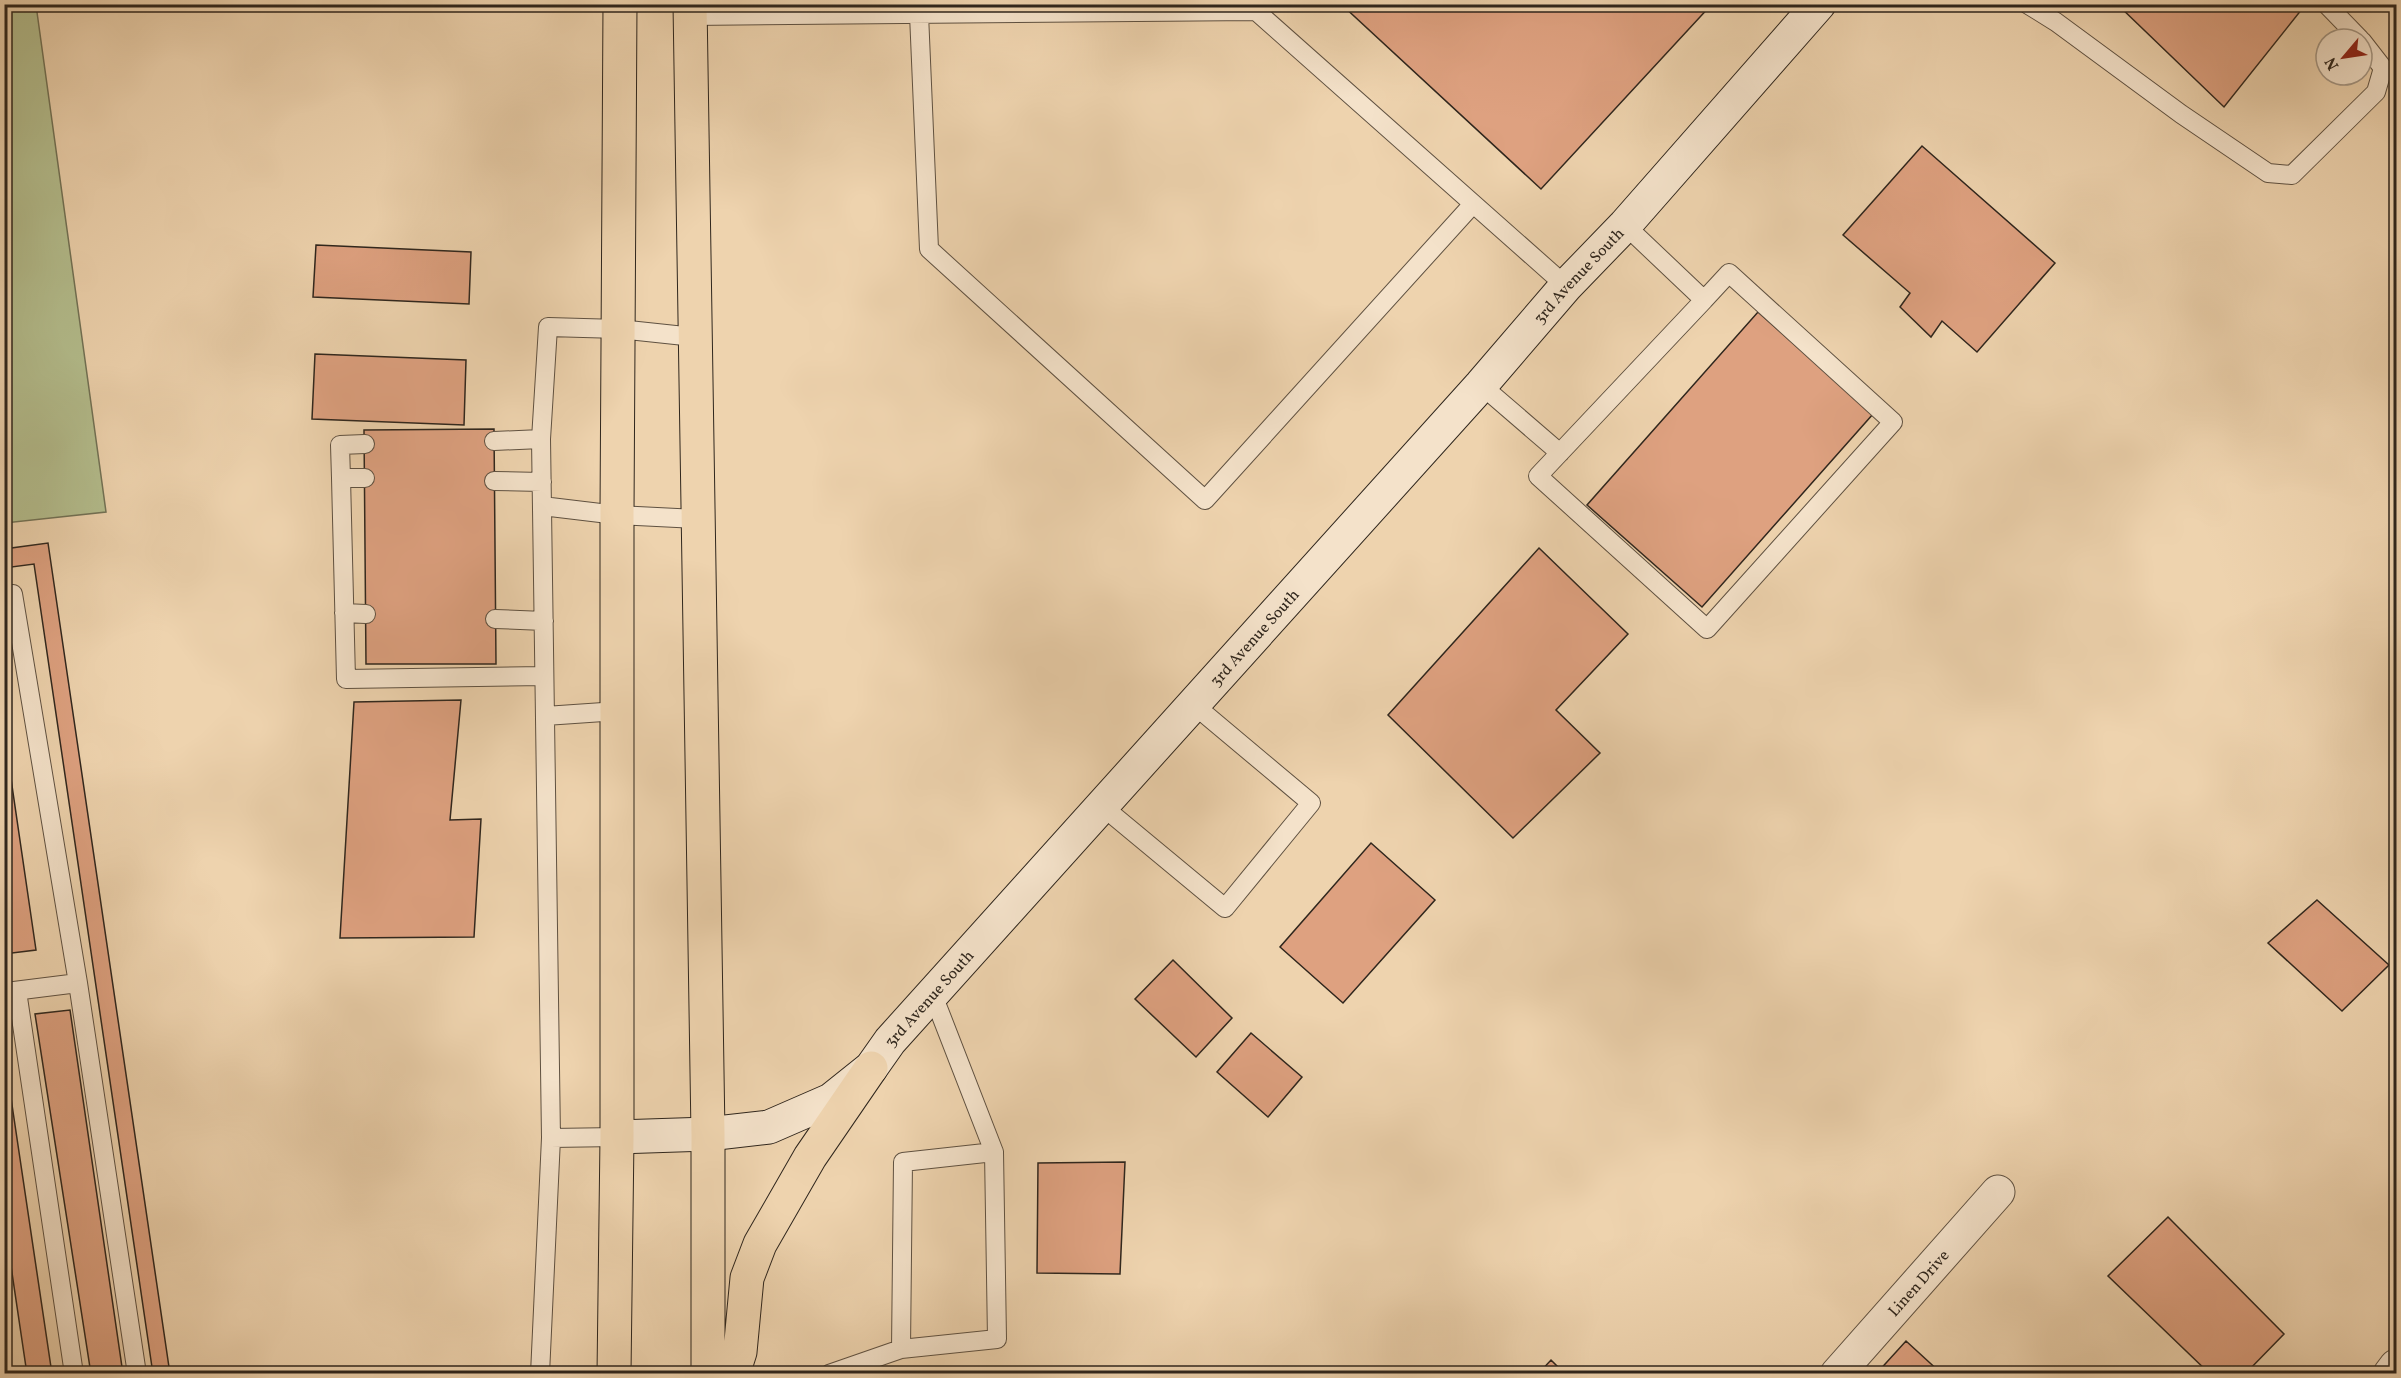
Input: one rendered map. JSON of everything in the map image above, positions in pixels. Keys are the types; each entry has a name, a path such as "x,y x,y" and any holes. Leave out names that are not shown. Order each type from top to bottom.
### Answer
{"main road":[{"path":"614,1374 617,1137 620,4"},
{"name":"3rd Avenue South","path":"617,1137 708,1134 769,1127 831,1100 871,1068 890,1041 1481,385 1566,286 1625,225 1819,4"},
{"path":"690,10 708,1134 729,1373"},
{"path":"729,1373 740,1352 747,1278 760,1244 810,1156 871,1068"},
{"name":"Linen Drive","path":"1837,1374 1998,1192"},
{"path":"2390,1374 2397,1366"}],"lane":[{"path":"2027,4 2056,22 2181,114 2268,173 2292,175 2376,92 2383,68 2374,57"},
{"path":"2326,4 2348,27"},
{"path":"690,10 919,14 1256,11 1566,286"},
{"path":"919,14 929,249 1205,500 1473,204"},
{"path":"1625,225 1704,300"},
{"path":"1729,273 1893,422 1707,629 1538,476 1704,300 1729,273"},
{"path":"540,1374 551,1138 541,439 548,327 619,329 694,337"},
{"path":"1481,385 1560,453"},
{"path":"494,441 541,439"},
{"path":"365,444 340,445 346,679 544,676"},
{"path":"341,478 365,478"},
{"path":"494,481 542,482"},
{"path":"542,506 617,515 697,519"},
{"path":"4,595 12,594 78,983 137,1374"},
{"path":"344,613 366,614"},
{"path":"495,619 544,621"},
{"path":"1102,806 1226,908 1311,803 1193,704"},
{"path":"545,716 618,711"},
{"path":"74,1374 11,992 78,983"},
{"path":"829,1374 901,1349 997,1339 994,1152 933,995"},
{"path":"551,1138 617,1137"},
{"path":"901,1349 903,1162 994,1152"}],"green space":[{"path":"4,5 36,5 106,512 5,523"}],"building":[{"path":"1341,4 1712,4 1541,189"},
{"path":"2117,4 2306,4 2224,107"},
{"path":"1922,146 2055,263 1977,352 1942,321 1931,337 1900,307 1910,293 1843,235"},
{"path":"316,245 471,252 469,304 313,297"},
{"path":"1758,312 1873,414 1702,607 1587,505"},
{"path":"315,354 466,360 464,425 312,419"},
{"path":"494,429 496,664 366,664 364,430"},
{"path":"48,543 170,1374 153,1374 34,564 4,568 4,549"},
{"path":"1539,548 1628,634 1556,710 1600,753 1513,838 1388,715"},
{"path":"461,700 450,820 481,819 474,937 340,938 354,702"},
{"path":"4,731 36,950 4,954"},
{"path":"1371,843 1435,900 1343,1003 1280,947"},
{"path":"2317,900 2389,965 2342,1011 2268,943"},
{"path":"1173,960 1232,1018 1196,1057 1135,999"},
{"path":"70,1010 123,1374 91,1374 35,1014"},
{"path":"1251,1033 1302,1077 1268,1117 1217,1072"},
{"path":"4,1051 52,1374 27,1374 4,1219"},
{"path":"1125,1162 1120,1274 1037,1273 1038,1163"},
{"path":"2168,1217 2284,1334 2245,1374 2210,1374 2108,1276"},
{"path":"1906,1341 1942,1374 1876,1374"},
{"path":"1551,1360 1565,1374 1538,1374"}]}
